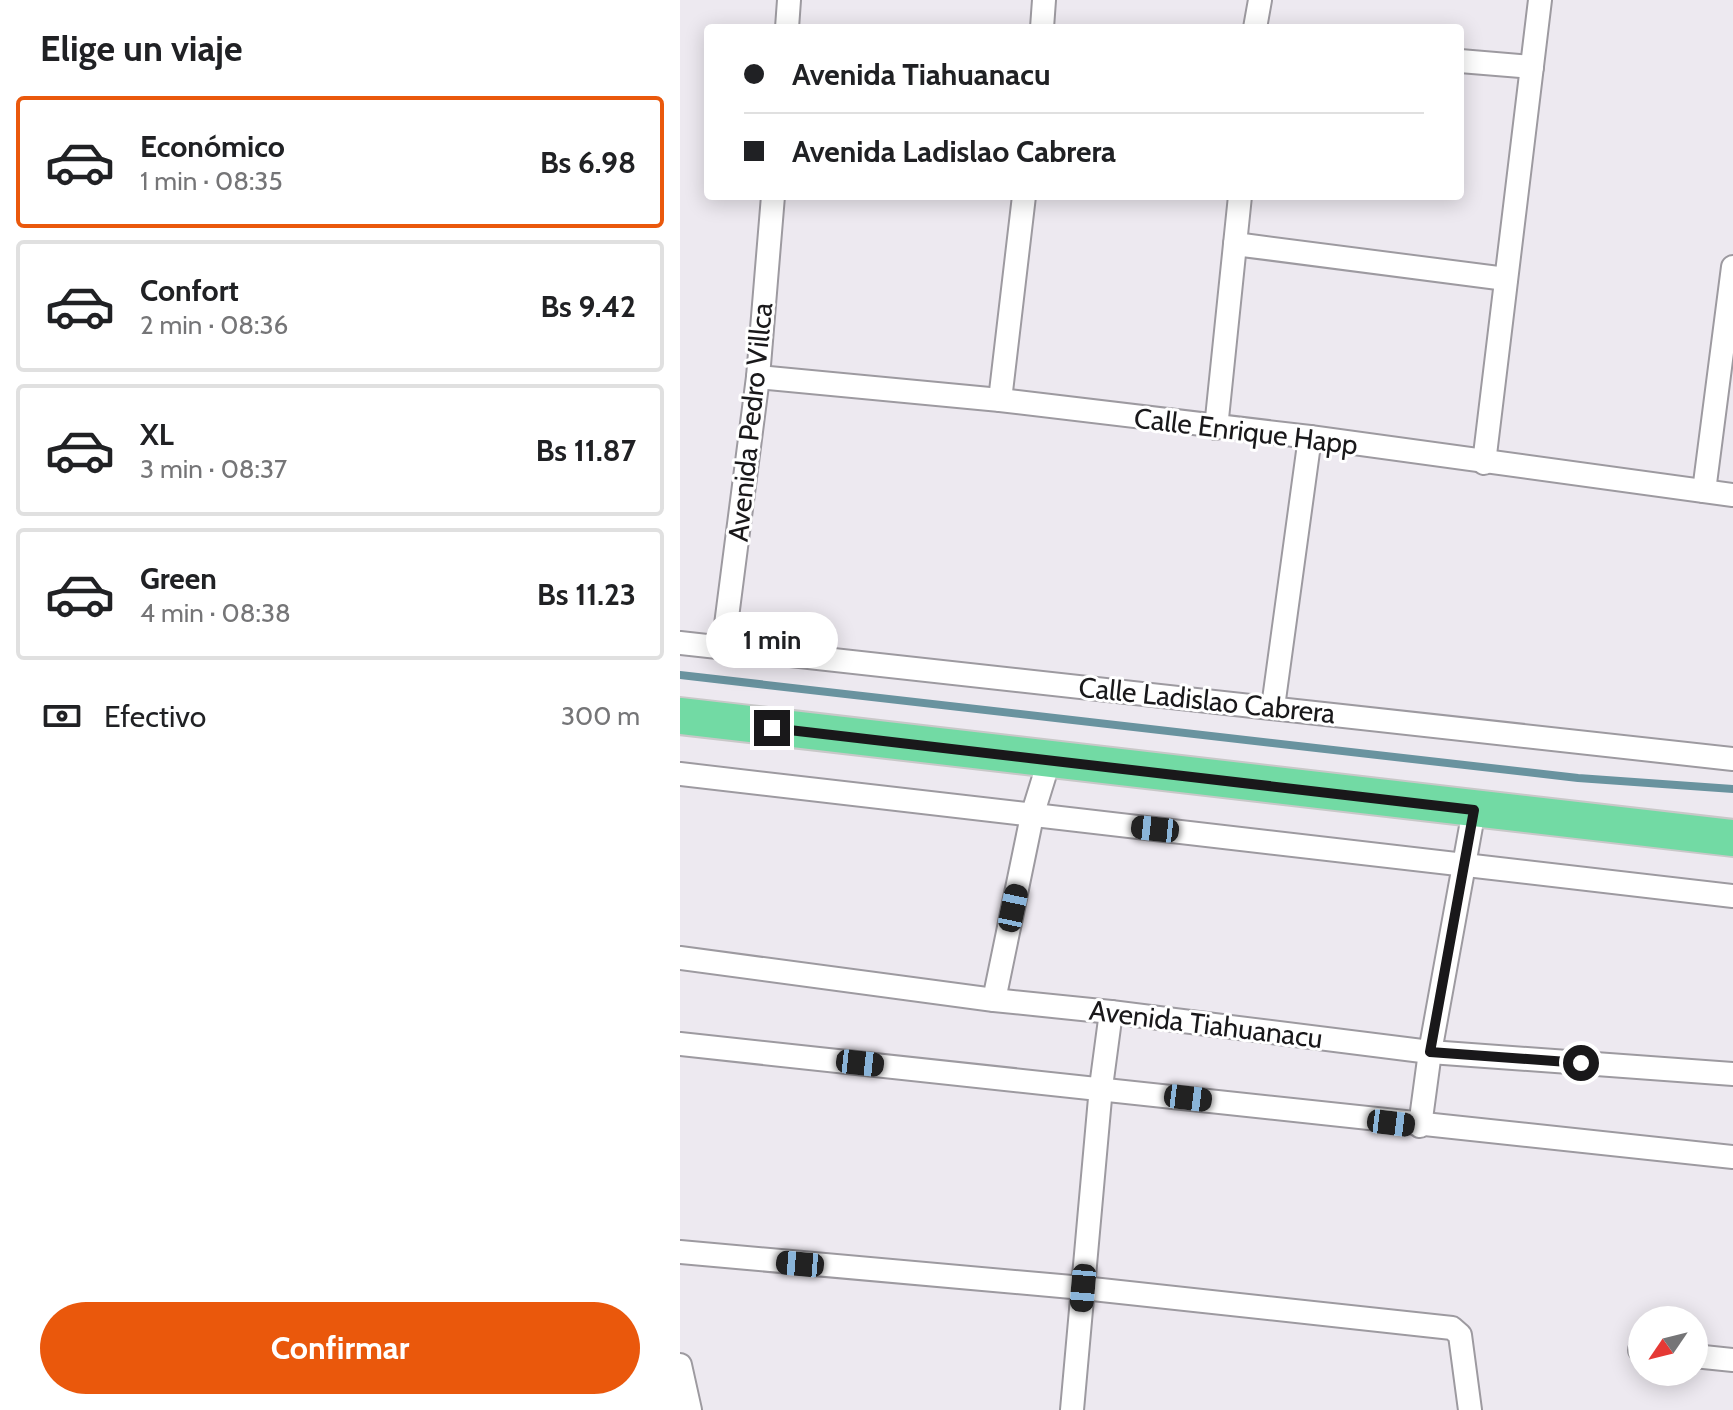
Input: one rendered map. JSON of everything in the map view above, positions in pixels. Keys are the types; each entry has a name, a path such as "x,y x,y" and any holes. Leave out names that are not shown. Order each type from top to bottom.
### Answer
{"highway":[{"path":"680,716 1733,838"}],"street":[{"path":"787,24 789,0"},
{"path":"1042,24 1044,0"},
{"path":"1256,24 1260,0"},
{"path":"1484,463 1540,0"},
{"path":"1464,61 1532,67"},
{"name":"Avenida Pedro Villca","path":"723,648 758,377 773,200"},
{"path":"1000,400 1024,200"},
{"path":"1216,428 1240,200"},
{"path":"1235,244 1506,279"},
{"path":"1704,491 1733,267"},
{"name":"Calle Enrique Happ","path":"758,377 1000,400 1310,437 1733,495"},
{"path":"1273,707 1310,437"},
{"name":"Calle Ladislao Cabrera","path":"680,643 1733,759"},
{"path":"994,1000 1032,816 1049,761"},
{"path":"680,774 1733,896"},
{"path":"1420,1126 1430,1052 1474,810"},
{"name":"Avenida Tiahuanacu","path":"680,958 994,1000 1430,1052 1733,1074"},
{"path":"1072,1410 1101,1087 1111,1012"},
{"path":"680,1044 1101,1087 1420,1126 1733,1157"},
{"path":"680,1252 1083,1288 1452,1328 1460,1335 1470,1410"},
{"path":"1708,1357 1733,1360"},
{"path":"680,1365 690,1410"}],"waterway":[{"path":"680,675 1578,778 1733,789"}],"route":[{"path":"772,728 1474,810 1430,1052 1581,1063"}]}
